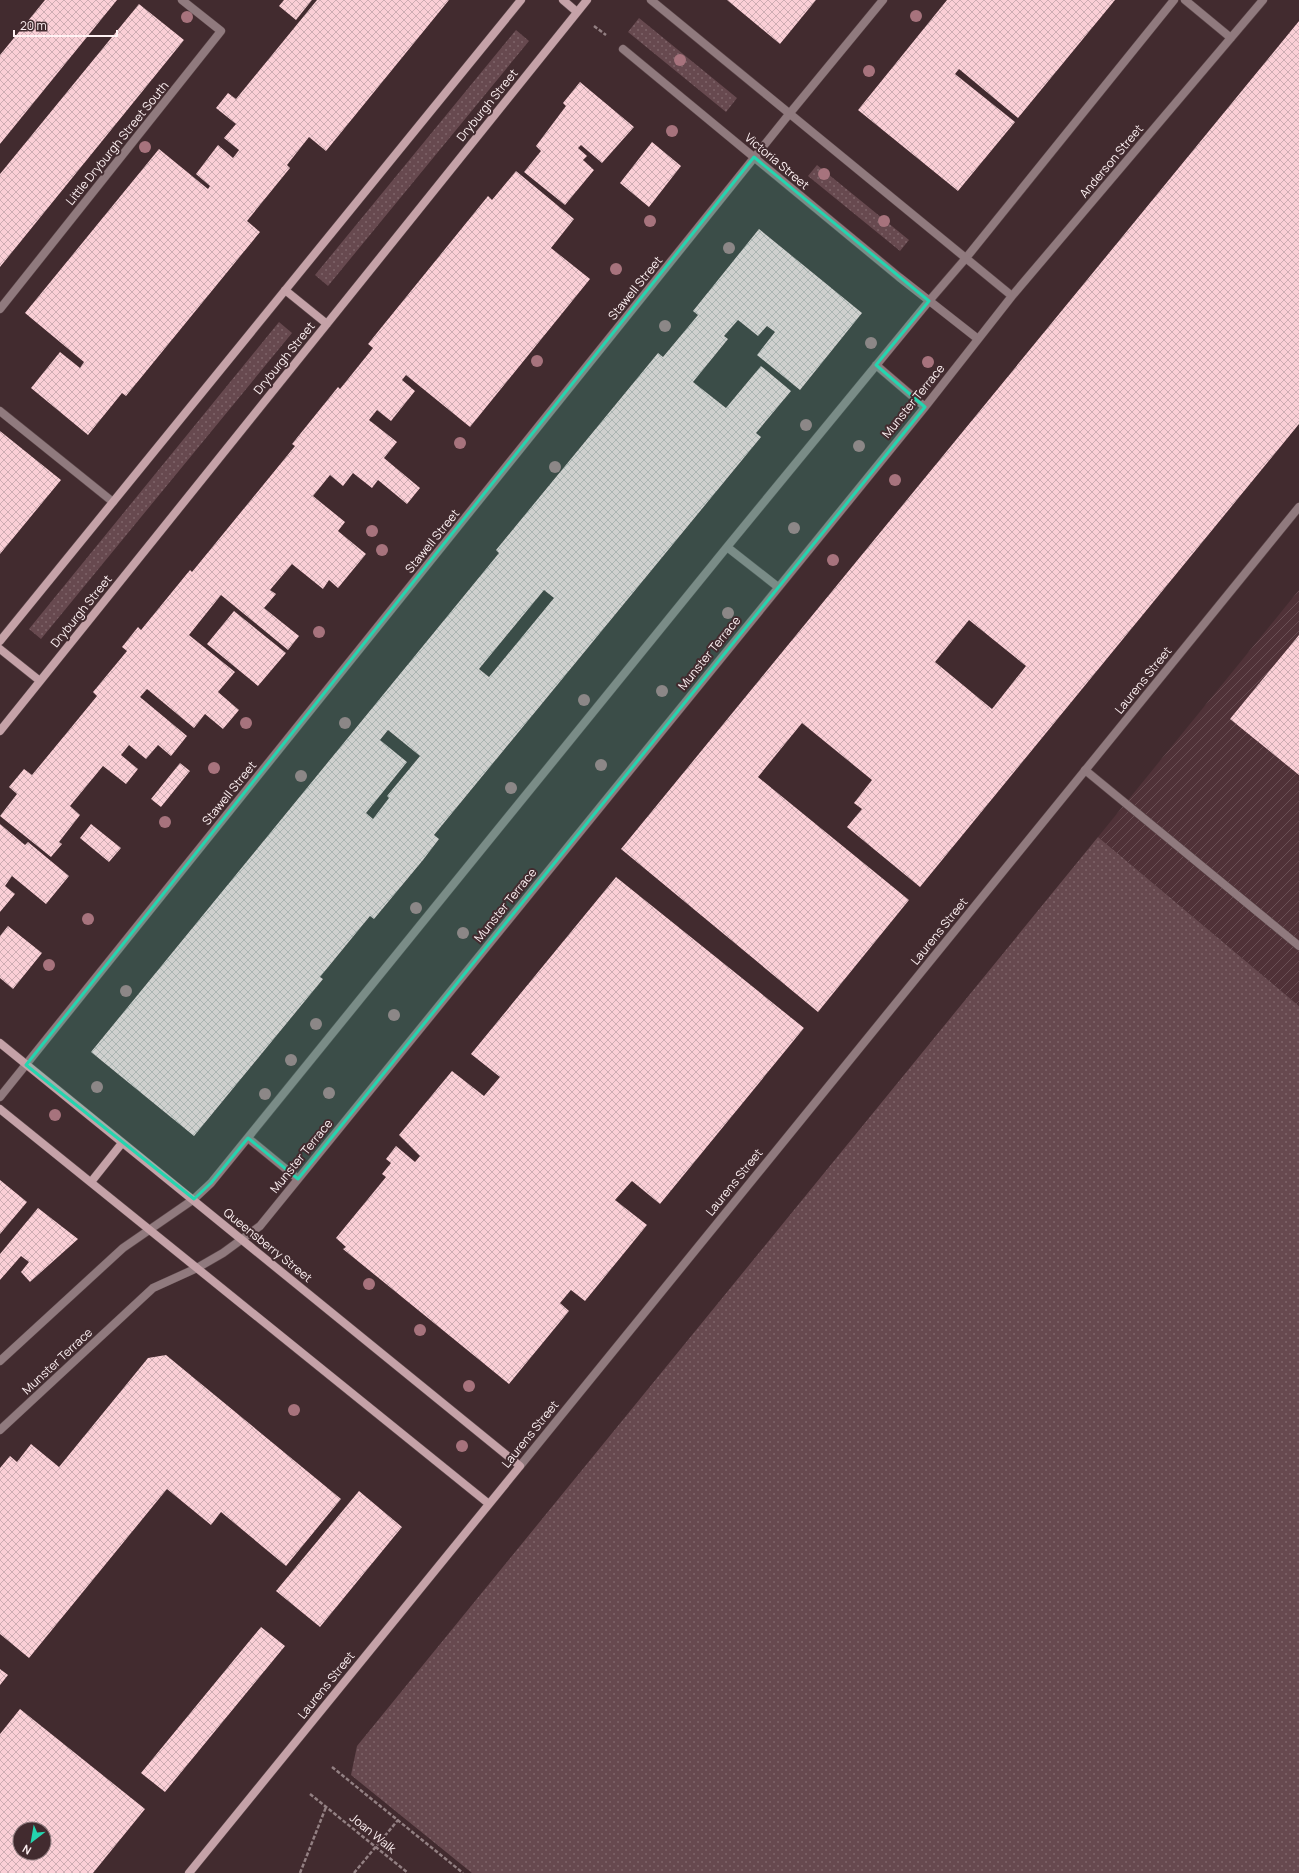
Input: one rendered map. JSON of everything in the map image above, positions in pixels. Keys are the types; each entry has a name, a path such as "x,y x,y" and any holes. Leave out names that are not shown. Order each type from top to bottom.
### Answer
{"main road":[{"path":"0,641 521,0"},
{"path":"563,0 577,12"},
{"name":"Dryburgh Street","path":"0,731 587,0"},
{"path":"285,290 327,324"},
{"path":"0,649 40,681"},
{"name":"Queensberry Street","path":"0,1043 122,1143 194,1199 520,1466"},
{"path":"0,1109 489,1504"},
{"path":"91,1182 122,1143"},
{"name":"Laurens Street","path":"188,1873 520,1466"}],"street":[{"name":"Little Dryburgh Street South","path":"0,309 221,32 182,0"},
{"path":"651,0 790,112 1012,296"},
{"name":"Stawell Street","path":"0,1097 790,112 883,0"},
{"path":"0,1361 123,1248 194,1199 211,1183 726,547 966,258 1174,0"},
{"path":"1185,0 1231,38"},
{"name":"Anderson Street","path":"978,339 1012,296 1263,0"},
{"name":"Victoria Street","path":"623,50 929,301 978,339"},
{"name":"Munster Terrace","path":"0,1430 153,1288 197,1268 243,1239 260,1226 925,407 978,339"},
{"path":"876,365 925,407"},
{"path":"0,411 113,502"},
{"name":"Laurens Street","path":"520,1466 1299,507"},
{"path":"726,547 778,587"},
{"path":"1085,770 1299,946"},
{"path":"248,1138 298,1180"}],"path":[{"path":"577,12 623,50"},
{"path":"332,1767 398,1820 459,1872 464,1873"},
{"name":"Joan Walk","path":"310,1794 408,1873"},
{"path":"300,1873 326,1807"},
{"path":"354,1873 398,1820"}],"highlighted area":[{"path":"754,157 929,301 876,365 925,407 298,1179 248,1138 211,1183 194,1199 26,1065"}],"shaded area":[{"path":"639,18 737,98 726,112 628,32"},
{"path":"516,30 529,41 328,286 315,275"},
{"path":"817,165 909,240 900,251 808,176"},
{"path":"279,322 292,333 41,639 29,629"},
{"path":"1299,590 1299,1006 1098,837"},
{"path":"1098,837 1299,1006 1299,1873 472,1873 351,1775 357,1746"}],"building":[{"path":"45,0 117,0 0,144 0,55"},
{"path":"284,0 312,0 296,20 279,6"},
{"path":"317,0 449,0 326,151 309,137 287,165 290,168 247,221 260,232 126,396 122,393 88,435 31,388 60,352 80,368 84,362 25,313 159,149 208,189 210,186 196,174 218,145 233,158 239,150 224,138 236,124 216,108 228,93 236,99"},
{"path":"727,0 816,0 780,44"},
{"path":"947,0 1115,0 1018,118 959,69 955,74 1015,122 958,191 858,110"},
{"path":"139,4 184,40 0,267 0,174"},
{"path":"1299,21 1299,424 920,887 847,827 862,809 854,803 872,780 802,723 758,777 909,900 818,1012 621,849","holes":["969,620 1026,666 992,709 935,662"]},
{"path":"580,82 634,127 602,163 581,145 578,148 587,156 583,160 594,170 565,205 524,172 541,151 536,146 566,106 563,103"},
{"path":"652,142 681,166 649,207 620,183"},
{"path":"516,171 574,219 551,248 590,279 470,427 406,375 402,380 415,391 391,421 377,410 369,420 397,442 384,458 420,488 407,504 378,480 372,488 353,473 343,486 330,475 313,496 345,522 338,531 366,554 338,588 329,580 323,589 292,564 270,590 276,594 264,608 299,636 288,650 221,595 189,635 235,672 218,692 239,710 223,729 205,714 194,728 147,689 140,697 187,736 171,756 158,745 146,759 129,745 121,755 138,769 126,784 103,766 70,806 80,815 59,842 62,844 51,857 0,816 17,794 9,787 24,769 32,775 65,735 97,696 93,692 127,651 122,647 138,627 141,630 190,570 192,572 295,446 292,444 338,387 340,389 373,348 368,344 488,196 492,200"},
{"path":"759,229 862,313 800,390 757,355 775,332 767,326 758,336 738,320 724,336 728,339 693,382 726,408 761,366 791,391 756,433 761,437 434,835 439,839 423,860 374,919 370,916 320,977 323,979 194,1136 91,1052 499,553 496,550 658,353 663,357 698,315 693,311","holes":["544,590 554,598 489,677 479,669","388,730 420,756 387,796 389,798 373,819 366,813 407,762 380,740"]},
{"path":"0,431 61,480 0,554"},
{"path":"234,611 286,653 258,686 207,644"},
{"path":"1299,635 1299,775 1230,719"},
{"path":"180,763 190,771 161,807 151,799"},
{"path":"0,824 25,845 28,842 69,876 46,904 12,876 5,886 15,894 0,912"},
{"path":"91,824 121,848 109,862 80,838"},
{"path":"616,877 804,1028 660,1204 632,1181 615,1200 647,1225 585,1301 571,1290 560,1303 569,1311 509,1384 343,1249 346,1247 336,1238 386,1177 382,1174 391,1163 386,1159 396,1146 415,1162 420,1156 399,1135 452,1071 484,1096 500,1077 471,1054"},
{"path":"8,926 42,953 13,989 0,978 0,936"},
{"path":"0,1180 27,1202 0,1234"},
{"path":"38,1208 78,1239 30,1282 21,1272 29,1262 21,1256 0,1280 0,1254"},
{"path":"166,1355 341,1499 286,1566 221,1512 211,1525 167,1489 29,1658 0,1634 0,1468 10,1456 17,1462 31,1444 59,1467 148,1358"},
{"path":"359,1491 402,1527 320,1627 276,1591"},
{"path":"261,1627 285,1646 165,1792 141,1773"},
{"path":"0,1669 8,1675 0,1685"},
{"path":"20,1709 145,1809 93,1873 0,1873 0,1734"}]}
